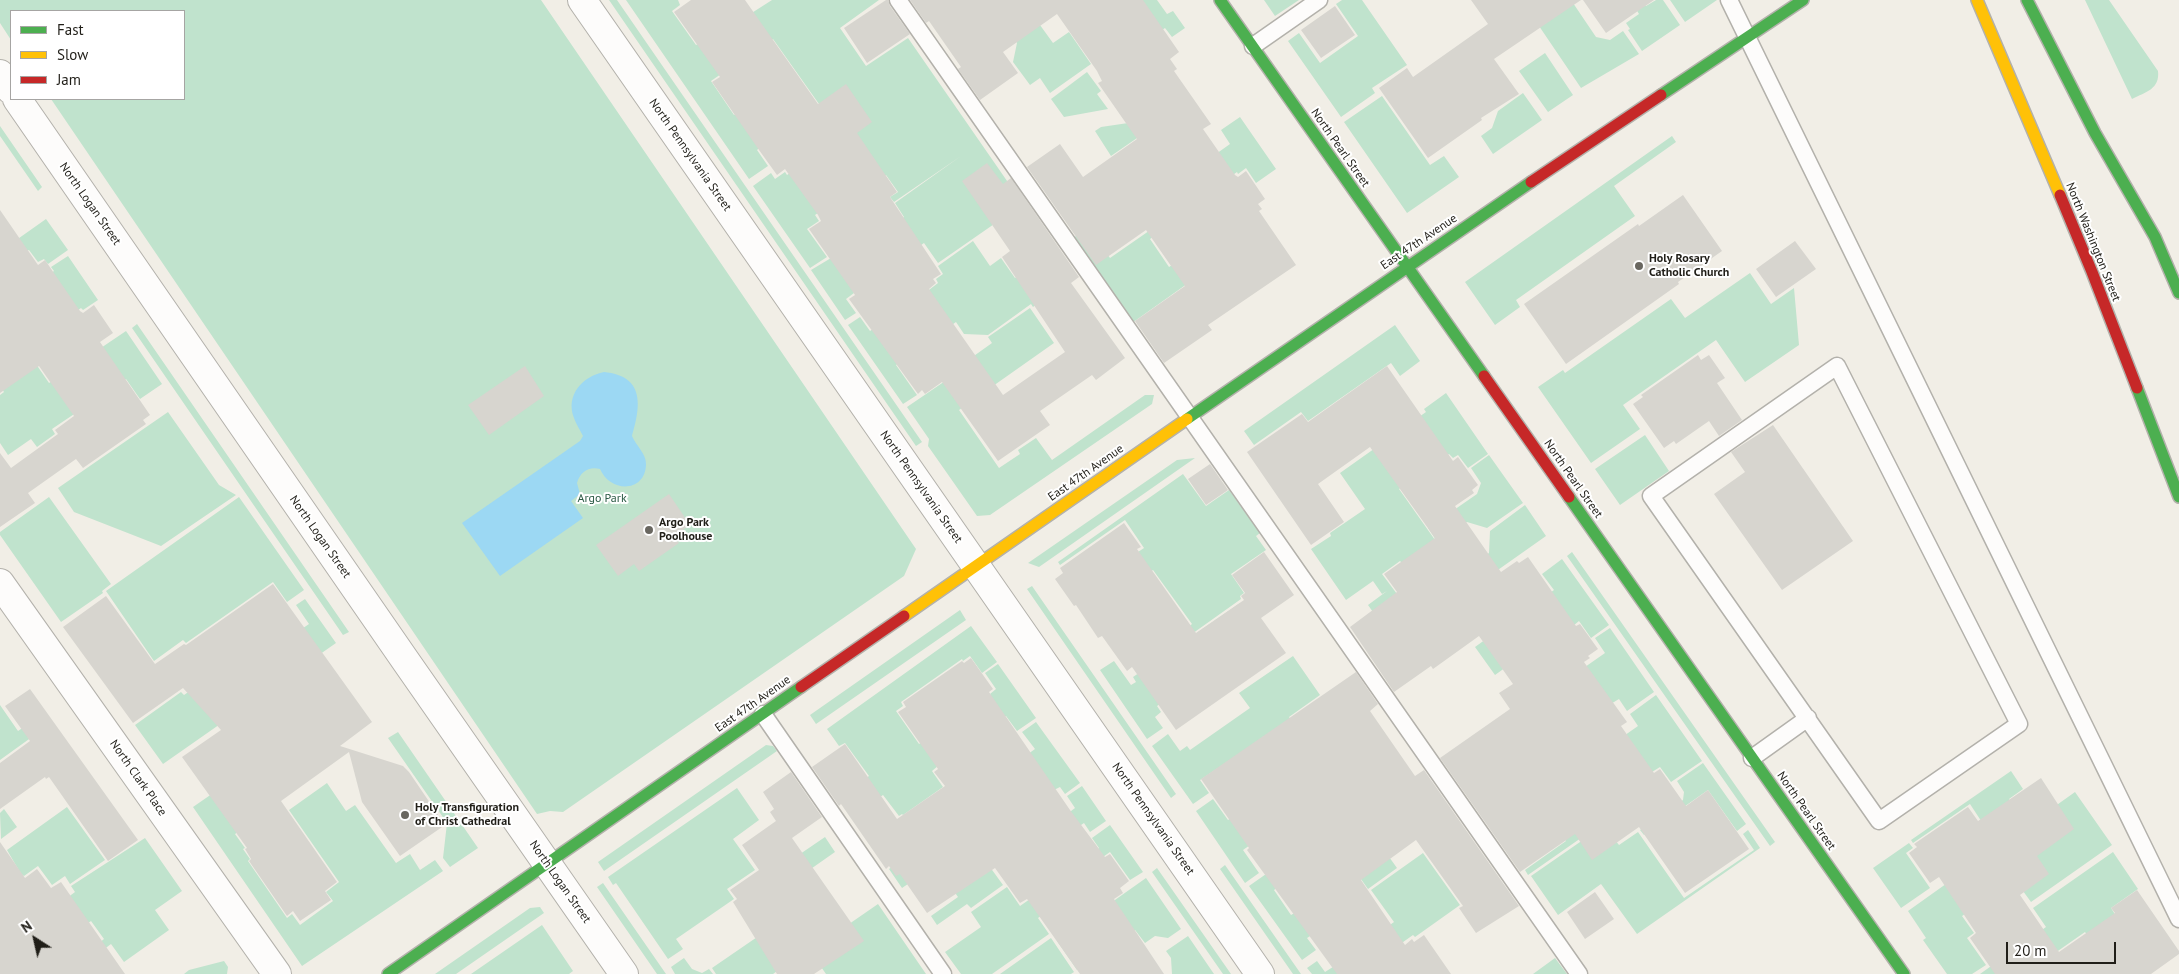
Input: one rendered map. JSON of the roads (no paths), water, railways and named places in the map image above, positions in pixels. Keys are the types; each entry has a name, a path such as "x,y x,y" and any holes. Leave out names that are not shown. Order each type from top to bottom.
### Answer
{"street":[{"name":"North Pennsylvania Street","path":"582,0 1260,974"},
{"name":"North Pearl Street","path":"1220,0 1904,974"},
{"name":"East 47th Avenue","path":"388,974 1407,266 1803,0"},
{"name":"North Washington Street","path":"1977,0 2092,272 2179,497"},
{"path":"2027,0 2095,133 2155,237 2179,293"},
{"path":"0,74 10,89"},
{"name":"North Logan Street","path":"18,100 624,974"},
{"name":"North Clark Place","path":"0,583 277,974"}],"lane":[{"path":"898,0 1579,974"},
{"path":"1252,46 1319,0"},
{"path":"1729,0 2179,919"},
{"path":"1837,366 2019,724 1879,821 1808,718 1651,496 1837,366"},
{"path":"763,714 943,974"},
{"path":"1752,758 1808,718"}],"water":[{"path":"604,372 627,379 637,394 637,414 632,436 646,460 644,473 640,480 634,484 619,486 605,477 600,469 592,468 586,471 580,476 577,483 580,494 571,501 583,518 500,576 462,523 580,441 583,436 572,410 574,394 583,382 596,374"}],"place":[{"name":"Holy Rosary Catholic Church","path":"1639,266"},
{"name":"Argo Park Poolhouse","path":"649,530"},
{"name":"Holy Transfiguration of Christ Cathedral","path":"405,815"}],"park label":[{"name":"Argo Park","path":"602,499"}]}
